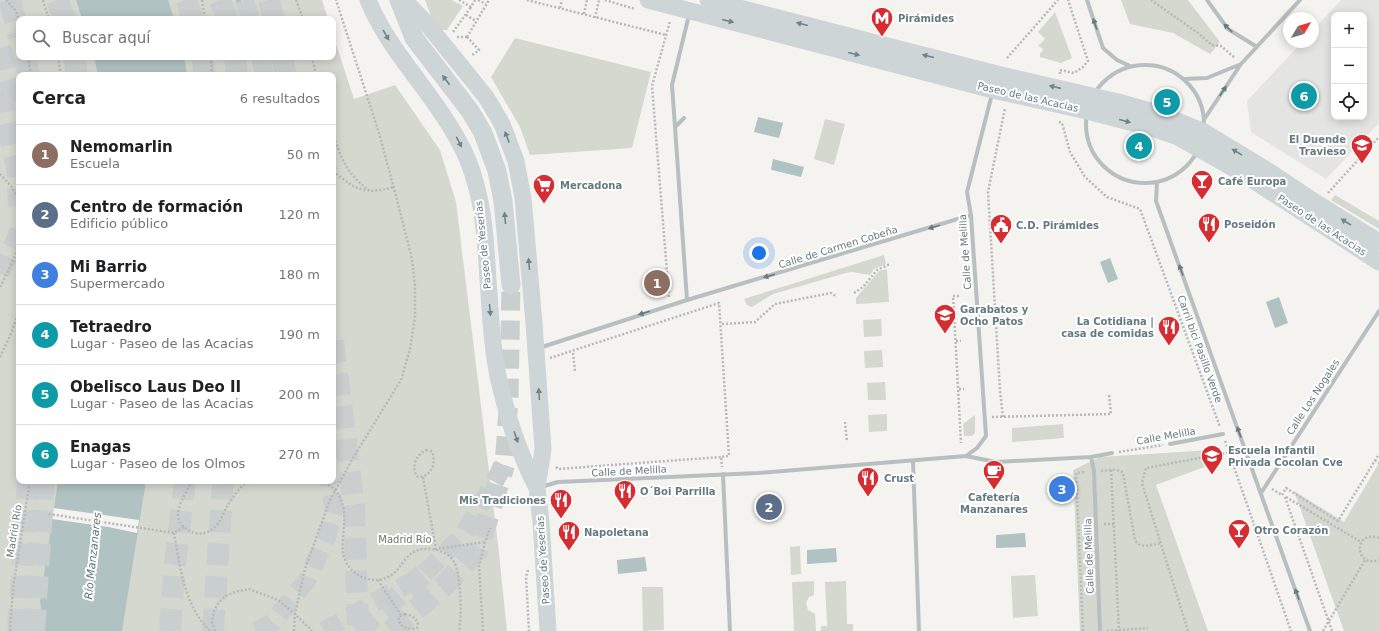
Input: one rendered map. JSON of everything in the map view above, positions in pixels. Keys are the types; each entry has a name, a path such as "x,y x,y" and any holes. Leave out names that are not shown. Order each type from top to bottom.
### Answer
{"main road":[{"name":"Paseo de Yeserías","path":"368,0 387,37 437,107 458,140 470,166 481,207 491,327 501,388 526,466 537,488"},
{"path":"399,0 414,38 470,111 484,134 497,171 503,202 511,285"},
{"name":"Paseo de Yeserías","path":"404,0 427,24 486,97 502,124 516,161 523,198 541,354 543,449 537,488 541,522 548,631"},
{"name":"Paseo de Yeserías","path":"414,0 427,24"},
{"name":"Paseo de las Acacias","path":"648,0 690,12 995,82 1090,103 1157,113 1204,125 1264,168 1379,242"},
{"name":"Paseo de las Acacias","path":"708,0 738,6 995,82"},
{"name":"Paseo de las Acacias","path":"1090,103 1178,137 1200,148 1242,173 1379,262"}],"street":[{"path":"1087,0 1103,48 1117,60 1130,66"},
{"path":"1207,0 1228,29 1257,47"},
{"path":"1204,125 1195,91 1184,79 1172,71 1159,66 1144,64 1130,66 1116,72 1103,82 1090,103 1086,133 1094,154 1109,171 1129,181 1157,182 1175,176 1190,164 1200,148 1204,125 1241,64 1300,0"},
{"path":"687,300 672,85 690,12"},
{"path":"1184,79 1207,78 1241,64"},
{"name":"Calle de Melilla","path":"966,456 977,448 986,436 971,215 967,192 995,82"},
{"path":"675,127 684,118"},
{"path":"1157,182 1156,201 1310,631"},
{"name":"Calle de Carmen Cobeña","path":"541,354 669,305 971,215"},
{"name":"Calle Los Nogales","path":"1261,493 1379,311"},
{"name":"Calle Melilla","path":"1170,444 1223,434"},
{"name":"Calle de Melilla","path":"537,488 558,482 765,472 966,456 996,462 1091,456 1112,453"},
{"name":"Calle de Melilla","path":"1091,456 1094,471 1100,631"},
{"path":"913,461 919,631"},
{"path":"723,474 730,631"}],"path":[{"path":"6,0 16,11 18,16"},
{"path":"43,0 48,16"},
{"path":"202,0 205,16"},
{"path":"296,0 302,16"},
{"path":"294,631 295,614 305,569 330,500 353,458 401,380 410,349 415,317 415,285 412,259 379,133 336,0"},
{"path":"459,0 471,7"},
{"path":"449,37 476,0 486,4"},
{"path":"479,50 467,37 489,0"},
{"path":"527,0 666,36"},
{"path":"560,8 562,0"},
{"path":"584,14 587,0"},
{"path":"595,18 599,0"},
{"path":"1007,58 1058,0"},
{"path":"1060,70 1074,73 1083,67 1088,61 1068,0"},
{"path":"1151,0 1212,44 1221,46 1241,64"},
{"path":"669,305 652,86 673,7"},
{"path":"466,15 476,21"},
{"path":"28,60 30,72"},
{"path":"58,60 60,72"},
{"path":"211,60 212,72"},
{"path":"313,60 315,72"},
{"path":"1003,417 1000,391 988,192 1006,105"},
{"name":"Carril bici Pasillo Verde","path":"1055,121 1062,123 1070,152 1085,177 1107,197 1140,209 1230,453 1291,631"},
{"path":"1318,204 1379,137"},
{"path":"336,142 346,167 362,186 370,191"},
{"path":"336,173 352,186 370,191 394,187"},
{"path":"0,174 11,186 16,195"},
{"path":"0,287 16,252"},
{"path":"854,293 863,287 877,270 890,264"},
{"path":"722,324 755,322 775,304 831,293 837,297"},
{"path":"959,296 953,296 961,443"},
{"path":"541,354 719,303 720,306 729,456 558,469"},
{"path":"0,357 16,319"},
{"path":"956,341 961,341"},
{"path":"573,353 575,372"},
{"path":"959,389 964,389"},
{"path":"984,417 1111,414 1109,395"},
{"path":"845,422 846,442"},
{"name":"Calle Melilla","path":"1112,453 1170,444"},
{"path":"426,450 431,451 434,456 433,463 428,474 423,477 418,477 416,475 414,464 420,453 426,450"},
{"path":"1188,631 1142,482 1146,468 1245,450"},
{"path":"1282,494 1286,488 1338,521 1379,454"},
{"path":"721,457 723,474"},
{"path":"1375,460 1379,462"},
{"path":"1111,470 1119,631"},
{"path":"423,477 436,549"},
{"name":"Madrid Río","path":"10,631 13,588 30,484"},
{"path":"191,484 180,506 178,514 180,523 189,531 199,535 206,534 213,529 220,521 226,507 244,484"},
{"path":"327,484 336,490 344,504 345,523 342,549 343,558 350,569 360,577 372,581 386,578 396,572 411,554 418,550 485,542"},
{"path":"1266,485 1361,542"},
{"path":"1285,497 1332,631"},
{"path":"49,514 174,533 184,527"},
{"path":"484,631 479,566 490,528"},
{"path":"174,533 187,592 194,610 210,631"},
{"path":"1379,538 1374,536 1368,537 1361,542 1359,549 1360,554 1365,560 1372,562 1379,560"},
{"path":"436,549 450,557 455,563 460,595 461,621 459,631"},
{"path":"1323,631 1365,560"},
{"path":"378,580 401,615"},
{"path":"215,631 212,622 214,611 219,602 226,596 235,592 249,589 278,600 312,631"},
{"path":"407,614 414,617 418,623 418,627 410,629 403,626 398,619 401,615 407,614"},
{"path":"1100,631 1148,628"}],"shaded area":[{"path":"1341,0 1379,0 1379,123 1326,179 1251,132 1247,101 1296,48 1319,48 1319,24"}],"green space":[{"name":"Madrid Río","path":"0,0 322,0 327,16 16,16 16,60 336,60 336,44 354,99 395,85 440,150 456,202 498,544 507,631 0,631"},
{"path":"425,0 452,0 463,6 447,30 439,30 431,16"},
{"path":"1121,0 1188,0 1220,42 1210,54 1173,33 1130,24"},
{"path":"1055,12 1072,58 1061,63 1040,57 1040,53 1043,51 1042,48 1038,46 1045,39 1038,32"},
{"path":"515,38 651,72 632,148 530,155 520,127 491,77"},
{"path":"825,119 845,124 834,165 814,159"},
{"path":"1335,195 1379,221 1379,229 1331,200"},
{"path":"884,255 886,264 874,269 870,275 852,272 846,273 773,294 752,307 747,305 744,299"},
{"path":"887,269 889,302 856,304 856,298 879,271"},
{"path":"881,319 882,336 864,337 863,320"},
{"path":"882,350 883,367 865,368 864,351"},
{"path":"885,382 886,400 868,400 867,383"},
{"path":"887,414 887,431 869,432 868,415"},
{"path":"975,415 975,433 972,436 964,436 963,424"},
{"path":"1063,424 1064,438 1012,442 1012,428"},
{"path":"1211,450 1215,463 1156,485 1208,631 1080,631 1073,470 1100,457"},
{"path":"1379,463 1379,631 1344,631 1294,491 1344,522"},
{"path":"800,546 801,574 791,575 790,547"},
{"path":"1035,575 1038,616 1013,618 1011,576"},
{"path":"814,581 814,595 809,597 806,603 808,610 815,614 816,631 794,631 792,582"},
{"path":"846,581 847,624 853,624 853,631 821,631 821,626 827,626 825,582"},
{"path":"642,587 663,587 664,630 643,631"}],"water":[{"path":"76,0 168,0 173,16 81,16"},
{"path":"95,60 184,60 186,72 97,72"},
{"path":"758,117 783,123 779,138 754,132"},
{"path":"773,159 804,167 801,177 772,170"},
{"path":"1110,258 1118,279 1108,283 1100,262"},
{"path":"1279,297 1288,323 1275,328 1266,302"},
{"name":"Río Manzanares","path":"58,484 146,484 122,631 44,631 40,601"},
{"path":"1025,533 1026,547 996,548 996,535"},
{"path":"836,548 837,562 807,564 807,550"},
{"path":"645,557 647,571 618,574 617,560"}],"pier":[{"path":"54,508 139,520 137,533 108,527 52,519"}],"waterway":[{"path":"238,0 246,16"},
{"path":"255,60 257,72"}],"tunnel":[{"path":"10,0 16,25"},
{"path":"57,0 64,16"},
{"path":"186,0 192,16"},
{"path":"220,0 227,16"},
{"path":"244,0 250,16"},
{"path":"269,0 273,16"},
{"path":"0,48 16,103"},
{"path":"25,60 28,72"},
{"path":"74,60 76,72"},
{"path":"202,60 204,72"},
{"path":"235,60 237,72"},
{"path":"262,60 264,72"},
{"path":"283,60 285,72"},
{"path":"0,91 16,163"},
{"path":"0,274 16,238"},
{"path":"324,631 423,575 463,535 504,465 509,398 511,285"},
{"path":"336,365 354,506 358,625 356,631"},
{"path":"391,631 443,587 478,549 504,465"},
{"path":"18,631 28,484"},
{"path":"34,631 44,484"},
{"path":"170,631 174,572 185,484"},
{"path":"213,631 223,484"},
{"path":"256,631 272,623 307,580 326,539 334,509 330,484"},
{"path":"357,631 423,575"}],"place":[{"name":"Pirámides","path":"882,38"},
{"name":"Enagas","path":"1304,96"},
{"name":"Obelisco Laus Deo II","path":"1167,102"},
{"name":"Tetraedro","path":"1139,146"},
{"name":"El Duende Travieso","path":"1362,164"},
{"name":"Café Europa","path":"1202,200"},
{"name":"Mercadona","path":"544,204"},
{"name":"C.D. Pirámides","path":"1001,244"},
{"name":"Poseidón","path":"1209,244"},
{"name":"Nemomarlin","path":"657,283"},
{"name":"Garabatos y Ocho Patos","path":"945,334"},
{"name":"La Cotidiana | casa de comidas","path":"1169,346"},
{"name":"Escuela Infantil Privada Cocolan Cve","path":"1212,476"},
{"name":"Mi Barrio","path":"1062,489"},
{"name":"Cafetería Manzanares","path":"994,490"},
{"name":"Crust","path":"868,498"},
{"name":"Centro de formación","path":"769,507"},
{"name":"O´Boi Parrilla","path":"625,510"},
{"name":"Mis Tradiciones","path":"561,520"},
{"name":"Otro Corazón","path":"1239,550"},
{"name":"Napoletana","path":"569,552"}]}
